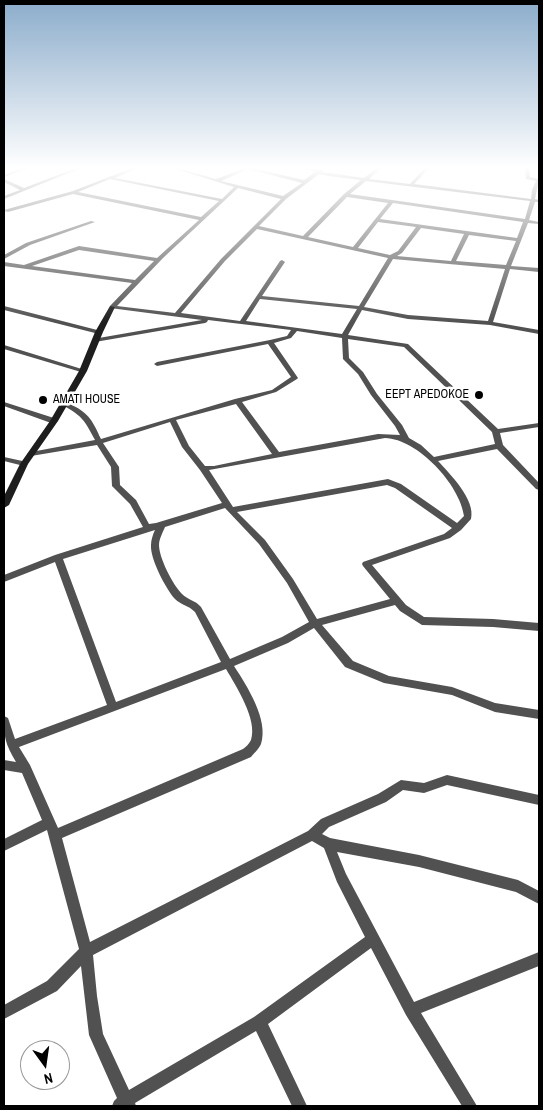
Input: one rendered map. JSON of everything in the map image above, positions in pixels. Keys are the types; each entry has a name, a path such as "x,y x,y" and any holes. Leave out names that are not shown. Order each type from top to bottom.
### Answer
{"street":[{"path":"4,505 24,464 54,421 83,371 97,336 112,307 202,220"},
{"path":"177,314 217,266 263,220"},
{"path":"305,237 322,220"},
{"path":"355,248 377,220 518,240"},
{"path":"490,324 524,220 539,223"},
{"path":"4,257 28,244 93,222"},
{"path":"406,440 398,425 374,395 361,373 346,359 345,335 375,281 391,257 400,252 420,225"},
{"path":"256,227 391,257 539,270"},
{"path":"452,263 468,232"},
{"path":"24,267 79,248 159,260"},
{"path":"242,322 282,262"},
{"path":"4,264 137,282"},
{"path":"258,297 360,308 408,317 490,324 539,332"},
{"path":"112,307 345,335 406,345 496,431 498,446 539,487"},
{"path":"4,308 97,336 215,319"},
{"path":"157,364 270,342 289,337 295,329"},
{"path":"31,454 99,442 237,400 274,391 295,378 270,342"},
{"path":"4,347 83,371"},
{"path":"237,400 276,454"},
{"path":"64,403 79,411 88,419 99,442 115,467 116,486 133,502 147,527 161,526"},
{"path":"4,404 54,421"},
{"path":"172,419 186,447 230,507 268,551 315,624 349,664 399,683 452,691 495,707 539,715"},
{"path":"496,431 539,425"},
{"path":"203,468 214,468 276,454 386,436 406,440 434,459 458,488 468,507 468,517 447,536 366,564 396,601 407,612 422,621 539,627"},
{"path":"434,459 498,446"},
{"path":"4,459 24,464"},
{"path":"4,579 58,557 230,507 388,482 398,486 458,528"},
{"path":"55,835 180,783 252,750 258,738 255,721 244,692 229,664 194,606 179,598 166,577 155,545 161,526"},
{"path":"58,557 113,708"},
{"path":"12,745 229,664 285,640 315,624 396,601"},
{"path":"4,721 12,745 26,768 48,823 55,835 86,951 96,1035 125,1104 259,1022 374,938"},
{"path":"4,765 26,768"},
{"path":"4,1012 52,986 86,951 312,835 325,823 382,798 401,785 424,788 448,780 539,800"},
{"path":"4,845 48,823"},
{"path":"312,835 328,844 419,861 518,886 539,898"},
{"path":"328,844 341,878 411,1010 470,1106"},
{"path":"411,1010 539,959"},
{"path":"259,1022 300,1106"}],"place":[{"name":"EEPT APEDOKOE","path":"479,395"},
{"name":"AMATI HOUSE","path":"43,400"}]}
